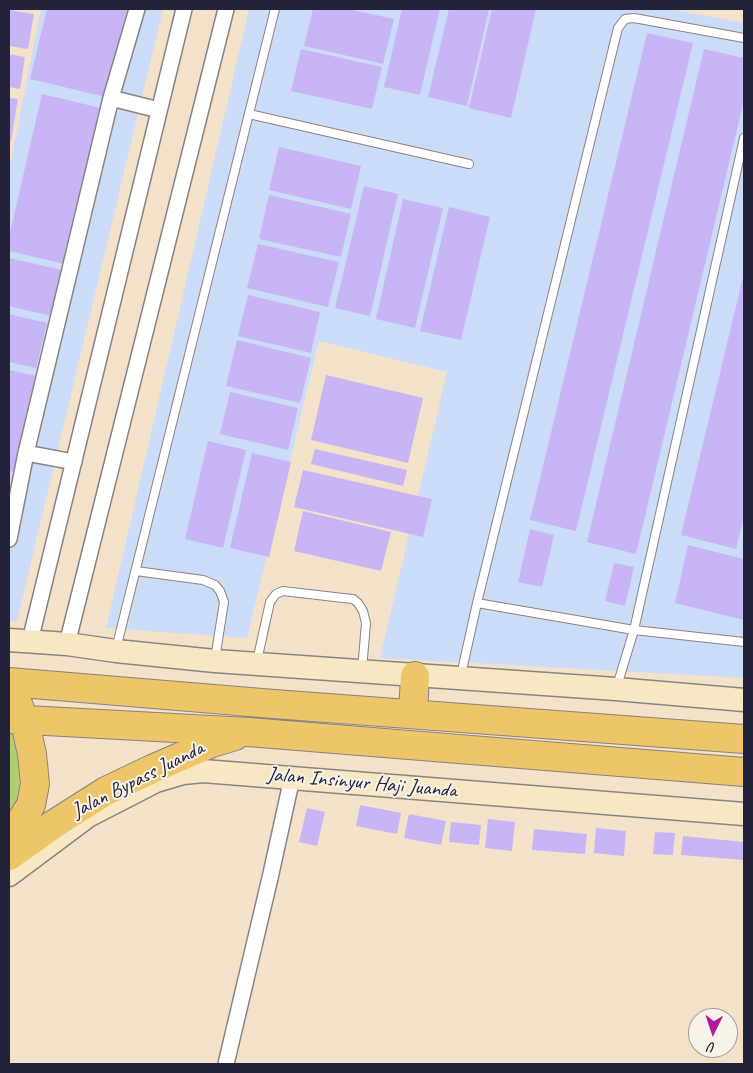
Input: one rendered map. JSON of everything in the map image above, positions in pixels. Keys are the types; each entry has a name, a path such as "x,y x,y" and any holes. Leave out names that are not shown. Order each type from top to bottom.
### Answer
{"highway":[{"path":"413,713 415,676"},
{"path":"9,839 30,805 35,784 32,754 16,719 9,682 744,739"},
{"name":"Jalan Insinyur Haji Juanda","path":"16,719 248,732 744,772"},
{"name":"Jalan Bypass Juanda","path":"9,856 54,824 106,791 212,743 248,732"}],"street":[{"path":"9,539 26,453 111,98 136,9"},
{"path":"184,9 74,462 20,641 67,644 215,661 616,689 744,700"},
{"path":"67,644 226,9"},
{"path":"111,98 159,110"},
{"path":"26,453 74,462"},
{"name":"Jalan Insinyur Haji Juanda","path":"9,875 88,816 156,781 193,772 217,771 744,814"},
{"path":"226,1064 292,778"}],"lane":[{"path":"116,651 275,9"},
{"path":"460,679 618,28 626,19 634,18 744,38"},
{"path":"249,114 469,164"},
{"path":"616,689 634,630 744,138"},
{"path":"136,571 203,580 215,585 220,591 224,602 215,661"},
{"path":"256,664 270,602 276,594 283,591 353,599 358,603 364,611 366,623 362,672"},
{"path":"477,603 634,630 744,642"}],"shaded area":[{"path":"41,9 163,9 17,621 9,621 9,169"},
{"path":"249,9 669,9 744,23 744,678 380,658 447,372 319,341 247,638 106,628"}],"green space":[{"path":"9,724 17,724 25,799 9,828"}],"building":[{"path":"47,9 127,9 106,97 30,79"},
{"path":"313,9 348,9 394,19 383,64 304,46"},
{"path":"402,9 440,9 420,95 384,87"},
{"path":"449,9 489,9 467,106 428,97"},
{"path":"492,9 536,9 511,118 469,108"},
{"path":"9,10 34,14 28,49 9,46"},
{"path":"647,33 693,43 576,531 530,520"},
{"path":"301,49 382,67 372,109 291,91"},
{"path":"704,49 744,58 744,100 636,554 587,542"},
{"path":"9,54 25,57 20,89 9,87"},
{"path":"42,94 101,108 65,264 9,251 9,237"},
{"path":"9,98 18,99 11,141 9,140"},
{"path":"279,147 361,166 351,209 269,190"},
{"path":"364,186 398,194 370,316 335,308"},
{"path":"269,195 351,214 341,257 259,239"},
{"path":"403,199 443,208 415,328 376,319"},
{"path":"449,207 490,217 461,340 420,331"},
{"path":"258,244 339,262 328,307 247,288"},
{"path":"9,258 62,270 51,316 9,306"},
{"path":"744,273 744,516 736,549 681,535"},
{"path":"248,295 320,312 311,353 238,336"},
{"path":"9,314 47,323 36,368 9,362"},
{"path":"237,340 311,358 300,403 226,386"},
{"path":"9,370 37,376 15,472 9,471"},
{"path":"326,375 423,398 408,463 311,440"},
{"path":"230,392 298,408 288,450 220,434"},
{"path":"208,441 246,450 223,548 185,539"},
{"path":"315,449 407,470 403,486 311,464"},
{"path":"252,453 291,462 269,557 230,548"},
{"path":"303,470 432,499 423,537 294,507"},
{"path":"303,511 391,532 381,571 294,551"},
{"path":"530,529 554,535 542,587 518,582"},
{"path":"688,545 744,559 744,620 675,603"},
{"path":"614,563 634,567 625,606 605,601"},
{"path":"360,805 401,813 397,834 356,826"},
{"path":"307,808 325,812 317,846 299,842"},
{"path":"409,814 446,821 441,845 404,838"},
{"path":"488,819 515,822 512,851 485,848"},
{"path":"451,822 481,825 479,845 449,842"},
{"path":"596,828 626,831 624,856 594,853"},
{"path":"534,829 587,834 585,854 532,850"},
{"path":"655,832 675,833 673,855 653,854"},
{"path":"683,836 744,842 744,860 681,855"}]}
